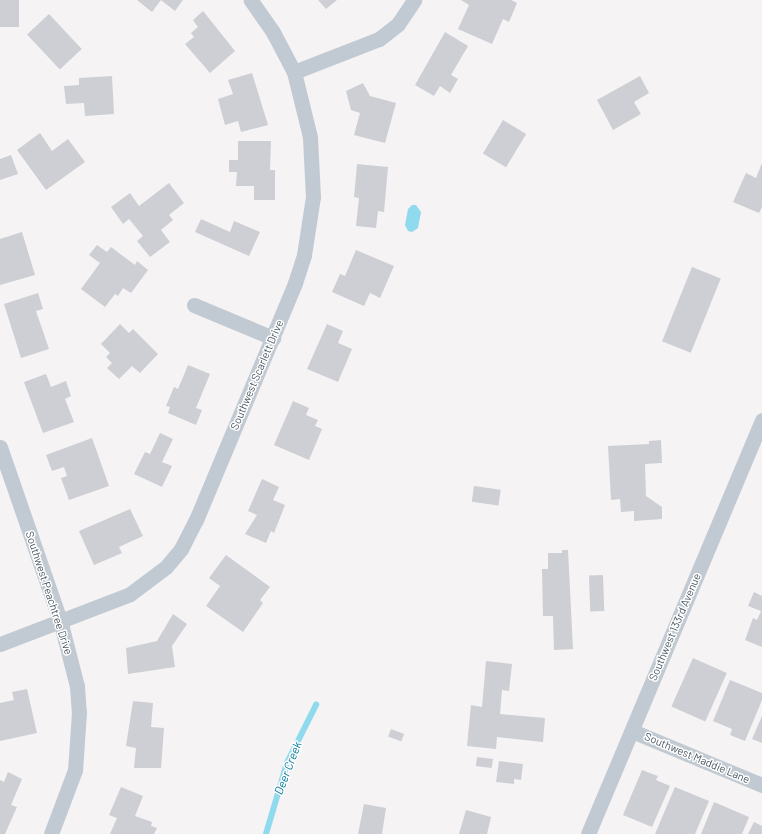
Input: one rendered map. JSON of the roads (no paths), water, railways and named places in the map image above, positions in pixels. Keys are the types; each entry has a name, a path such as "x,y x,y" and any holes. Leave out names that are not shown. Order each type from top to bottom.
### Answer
{"street":[{"name":"Southwest Scarlett Drive","path":"0,644 130,594 166,567 181,549 196,520 273,338 304,255 313,197 310,137 294,72 273,32 251,0"},
{"path":"294,72 379,39 398,24 414,0"},
{"path":"194,305 273,338"},
{"name":"Southwest 133rd Avenue","path":"588,834 762,420"},
{"name":"Southwest Peachtree Drive","path":"0,447 60,620 77,686 79,738 75,770 51,834"},
{"name":"Southwest Maddie Lane","path":"632,731 762,785"}],"water":[{"path":"412,205 416,205 421,212 418,228 412,232 408,231 405,225 408,209"}],"waterway":[{"name":"Deer Creek","path":"266,834 287,763 316,705"}]}
